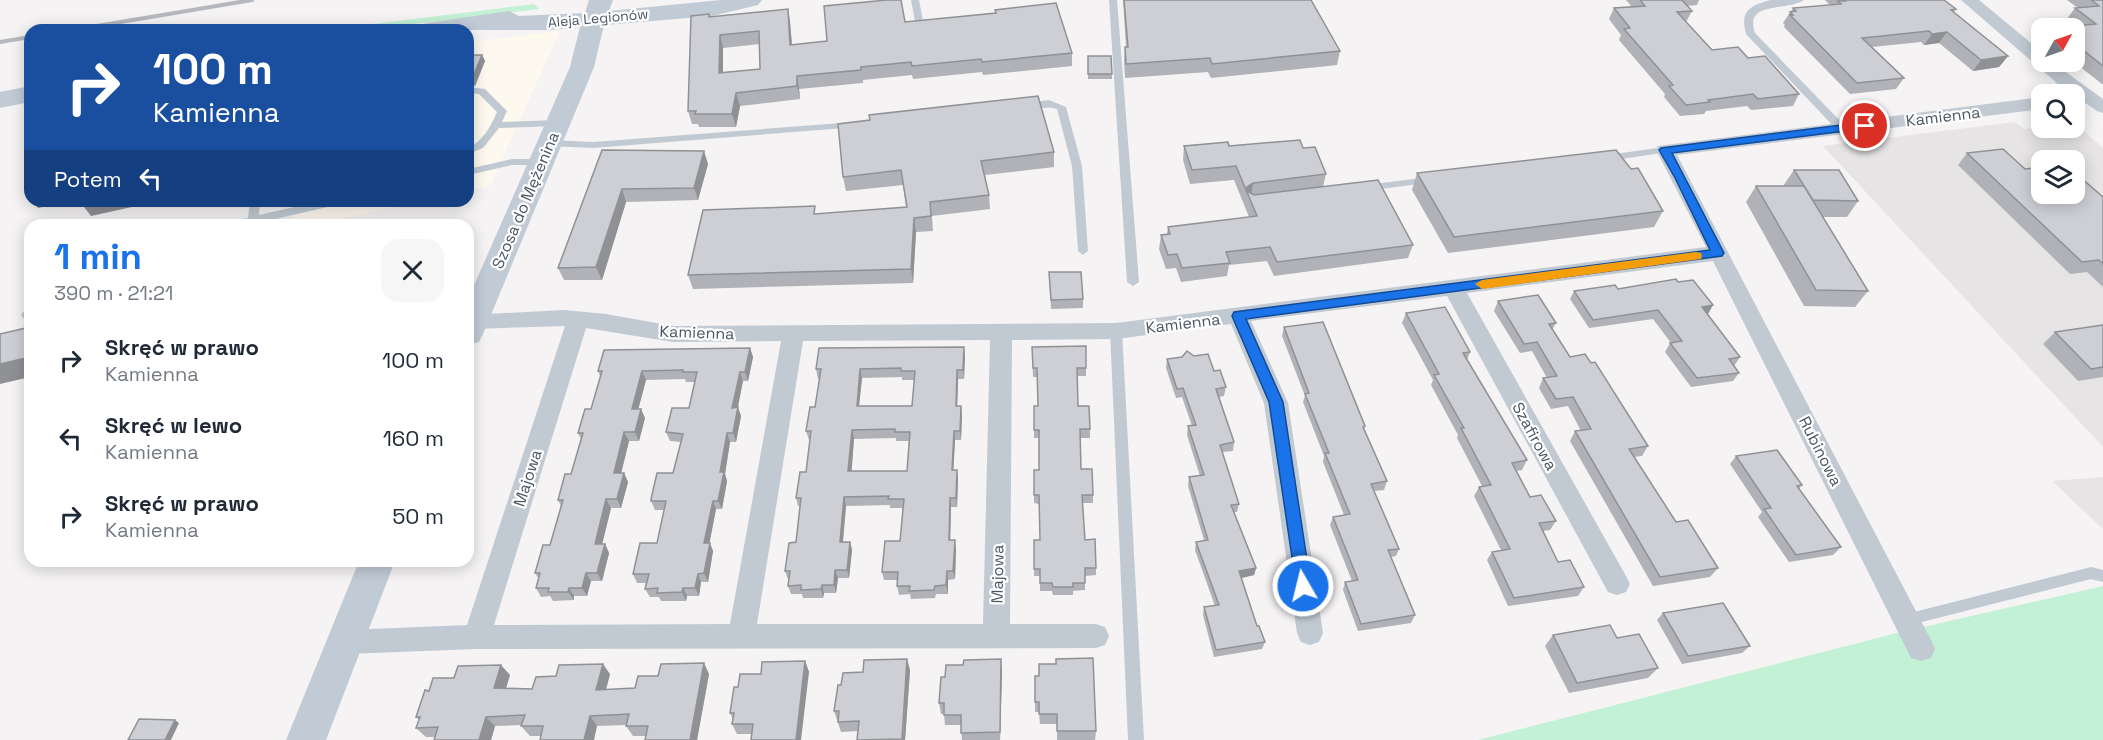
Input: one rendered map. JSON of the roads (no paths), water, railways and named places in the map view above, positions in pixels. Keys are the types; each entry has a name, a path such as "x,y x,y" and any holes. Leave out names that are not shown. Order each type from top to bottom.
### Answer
{"main road":[{"name":"Aleja Legionów","path":"474,25 527,24 612,8 676,0"},
{"name":"Aleja Legionów","path":"612,8 712,9 742,0"},
{"name":"Szosa do Mężenina","path":"474,321 582,66 587,41 612,8"},
{"path":"0,100 24,95"},
{"path":"306,740 375,567"}],"street":[{"path":"1969,0 2031,52"},
{"path":"2055,72 2088,101"},
{"name":"Kamienna","path":"1665,150 2031,104"},
{"path":"1665,150 1718,253"},
{"name":"Kamienna","path":"474,328 578,320 606,322 674,334 1116,331 1718,253"},
{"name":"Rubinowa","path":"1718,253 1921,649"},
{"name":"Szafirowa","path":"1453,288 1617,584"},
{"path":"1238,316 1276,402 1310,633"},
{"name":"Majowa","path":"477,637 578,320"},
{"name":"Majowa","path":"996,637 1001,332"},
{"path":"741,638 793,333"},
{"path":"346,642 477,637 1096,636"}],"lane":[{"path":"915,0 919,21"},
{"path":"1113,0 1132,282"},
{"path":"1800,0 1758,5 1750,9 1747,14 1748,26 1751,34 1842,129"},
{"path":"474,90 482,91 502,111 497,125 474,150"},
{"path":"1016,107 1050,104 1061,107 1077,166 1083,251"},
{"path":"497,125 549,143 593,145 869,124"},
{"path":"474,171 512,162 549,143"},
{"path":"1594,159 1665,150"},
{"path":"1357,189 1440,179"},
{"path":"267,219 313,207"},
{"path":"1116,331 1136,740"},
{"path":"1906,620 2091,573 2103,576"}],"railway":[{"path":"109,24 252,0"},
{"path":"0,42 24,38"}]}
